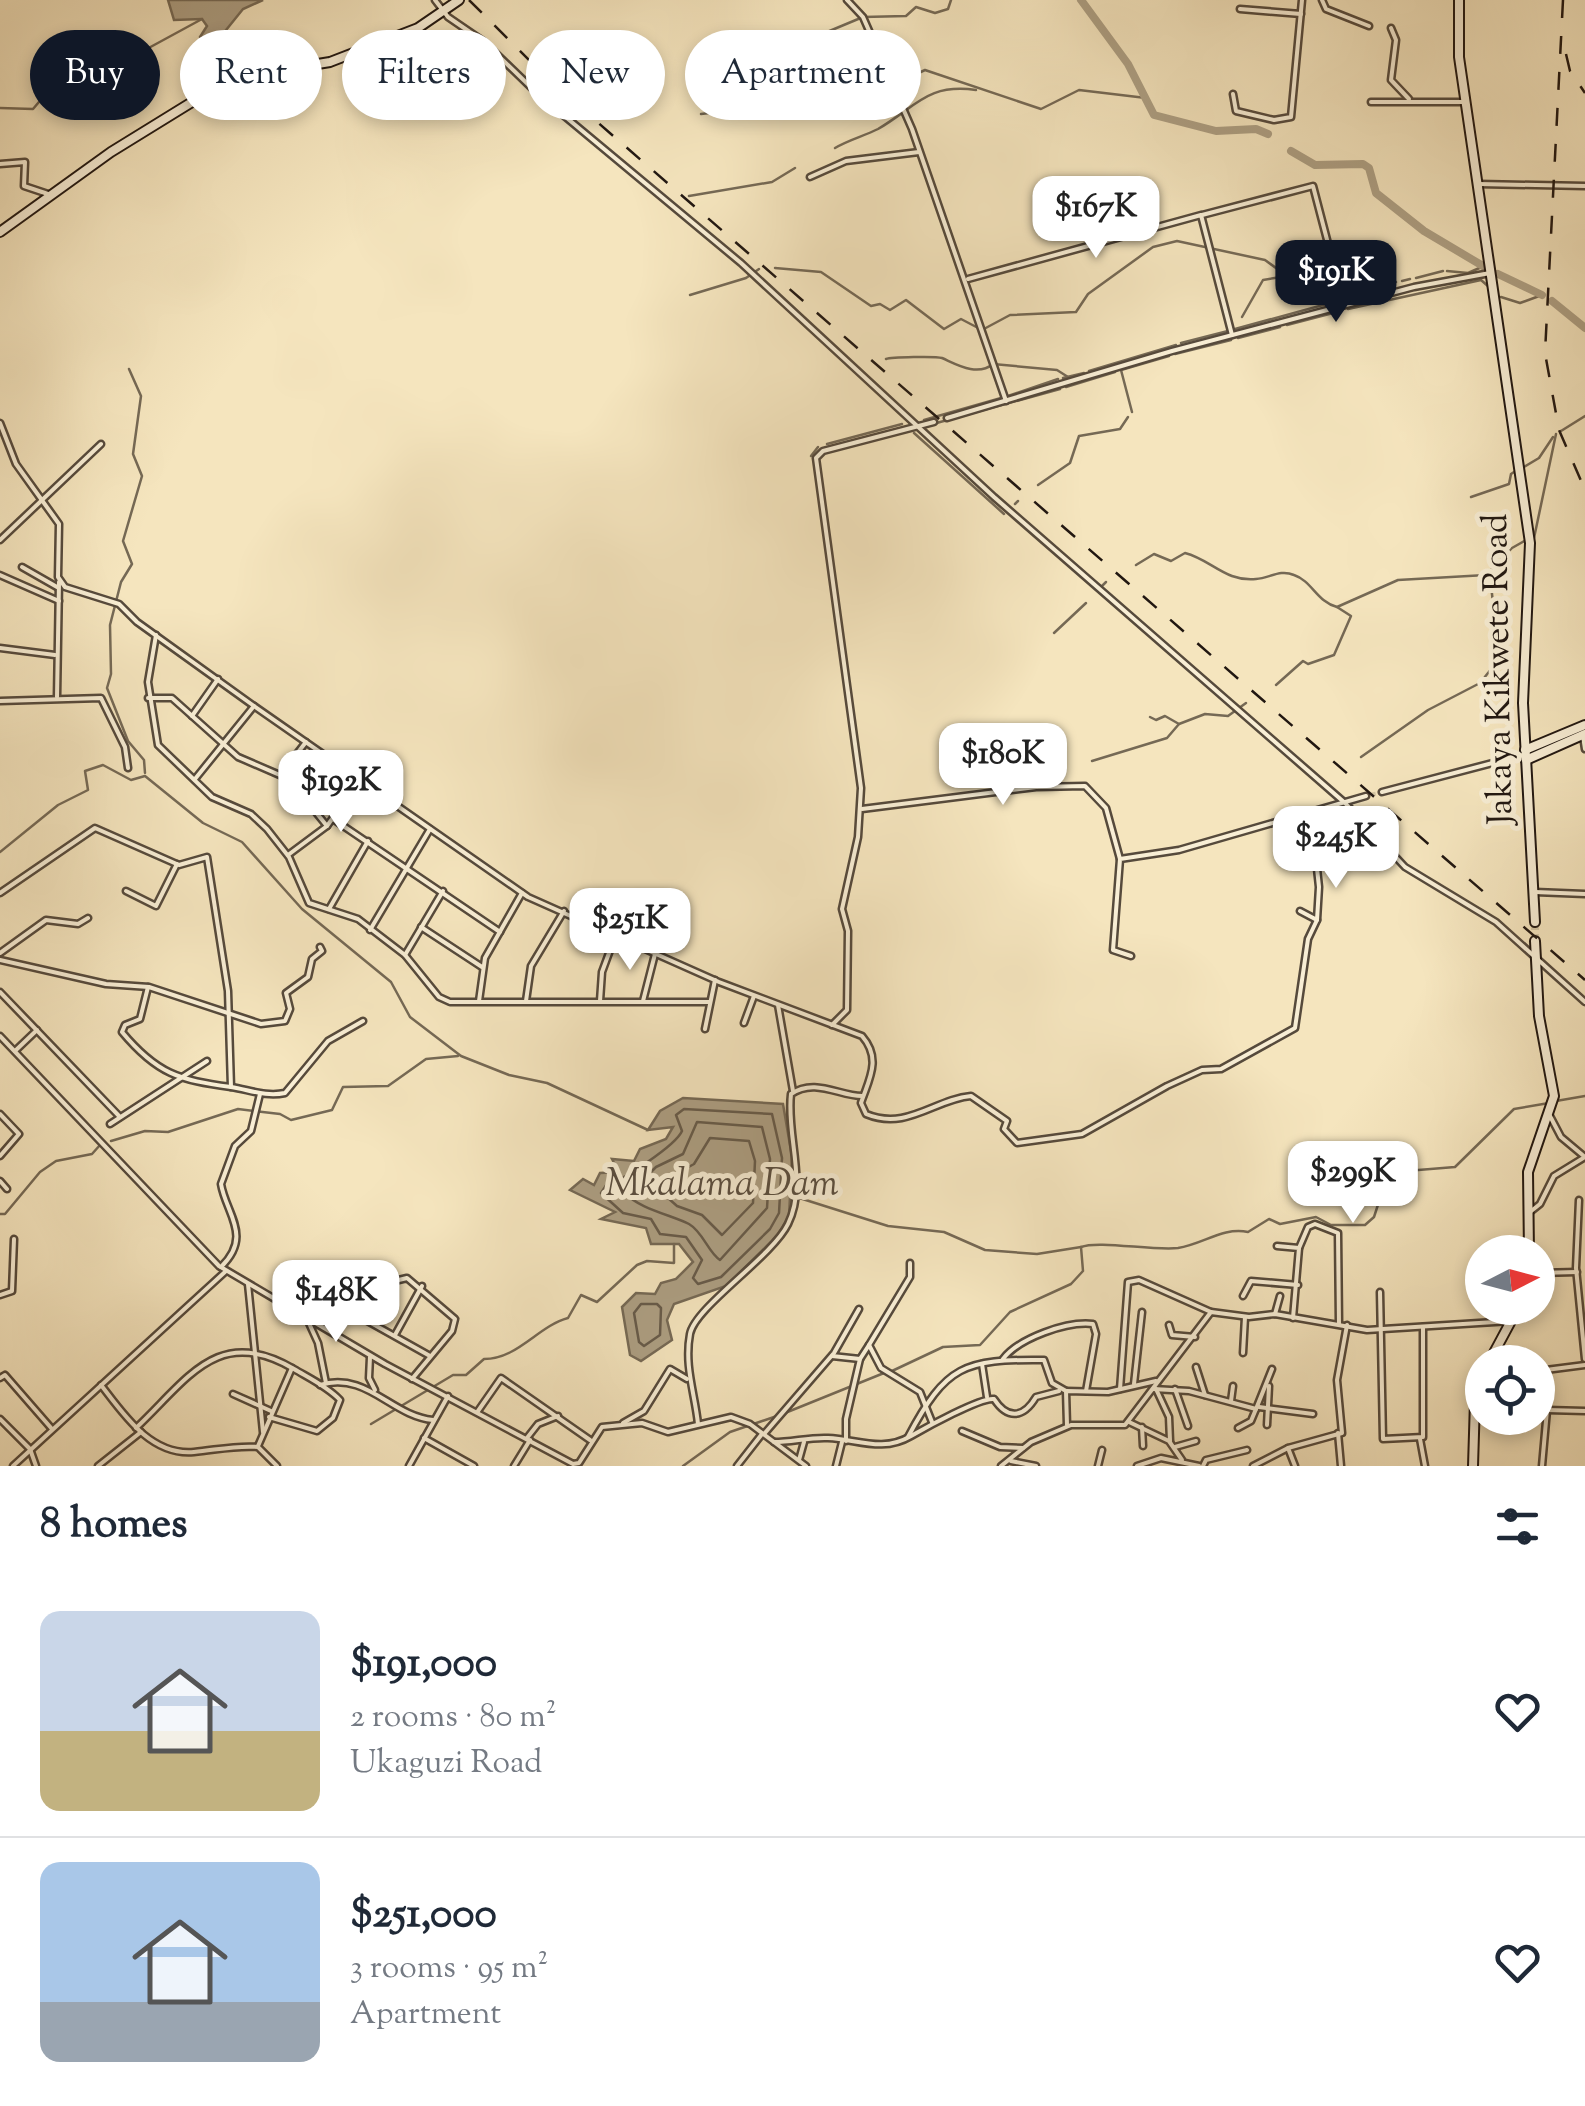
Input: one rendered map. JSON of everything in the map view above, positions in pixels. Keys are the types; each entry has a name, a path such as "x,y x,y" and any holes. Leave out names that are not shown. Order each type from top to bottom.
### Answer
{"main road":[{"path":"0,232 111,152 231,78 310,68 418,28 459,0"},
{"name":"Jakaya Kikwete Road","path":"1459,0 1459,57 1494,273 1530,543 1523,685 1535,922"},
{"path":"1526,755 1585,725"},
{"path":"1526,755 1584,735"},
{"path":"1528,1235 1528,1172 1553,1100 1539,1016 1536,941"},
{"path":"1473,1435 1473,1466"}],"street":[{"path":"435,0 443,13 483,41 521,79 741,263 916,426 1345,803 1406,867 1496,922 1585,1002"},
{"path":"847,0 862,17 919,152 967,279 1006,401"},
{"path":"1233,94 1236,110 1274,120 1291,118 1302,0"},
{"path":"1322,0 1333,11 1369,26"},
{"path":"1332,2 1333,11"},
{"path":"1240,9 1301,14"},
{"path":"1391,28 1396,40 1392,80 1411,100"},
{"path":"1371,102 1466,102"},
{"path":"810,178 846,162 919,152"},
{"path":"0,164 25,162 24,186 44,190 50,198"},
{"path":"1479,184 1585,186"},
{"path":"967,279 1313,186 1337,278"},
{"path":"1202,215 1232,335"},
{"path":"947,418 1232,335 1414,287 1494,273"},
{"path":"832,1025 847,1010 848,931 842,910 862,809 814,468 822,451 934,422"},
{"path":"0,424 16,464 61,531 57,698"},
{"path":"0,540 101,444"},
{"path":"22,567 59,586 120,604 254,706 522,892 714,980 855,1032 870,1045 873,1077 863,1096 862,1108 876,1118 938,1110 970,1096 1007,1121 1004,1130 1017,1144 1082,1134 1168,1086 1202,1070 1220,1069 1294,1028 1308,940 1317,920 1319,887 1310,812"},
{"path":"0,574 58,601"},
{"path":"156,634 148,698 158,745 221,804 260,821 288,855 309,903 349,914 405,954 444,1001 709,1002"},
{"path":"0,648 56,655"},
{"path":"192,716 218,679"},
{"path":"148,698 172,698 246,762 282,774 327,826"},
{"path":"0,700 105,700 127,752 128,768"},
{"path":"195,779 254,706"},
{"path":"1584,735 1585,749"},
{"path":"282,774 306,742"},
{"path":"1382,792 1526,755"},
{"path":"288,855 327,826 360,780"},
{"path":"862,809 1052,785 1085,786 1106,808 1120,859 1113,950 1130,956"},
{"path":"1120,859 1179,850 1366,796"},
{"path":"333,818 500,932"},
{"path":"0,894 95,828 177,864 207,857 228,991 225,1015 231,1087"},
{"path":"370,930 430,829"},
{"path":"328,909 368,842"},
{"path":"126,890 156,906 177,864"},
{"path":"405,954 443,891"},
{"path":"479,1001 482,967 522,892"},
{"path":"1533,892 1585,894"},
{"path":"526,1000 531,966 564,912"},
{"path":"1300,912 1317,920"},
{"path":"88,918 78,924 46,920 0,956 9,965 72,973 106,984 149,986 219,1008 225,1015 261,1024 284,1021 290,1009 286,993 308,977 312,959 322,951 320,947"},
{"path":"421,927 482,967"},
{"path":"600,1001 602,972 616,934"},
{"path":"643,1002 655,954"},
{"path":"705,1029 714,980"},
{"path":"149,986 140,1020 126,1025 122,1032 180,1080 260,1094 290,1090 328,1041 363,1021"},
{"path":"0,992 120,1117"},
{"path":"744,1022 754,996"},
{"path":"698,1425 699,1404 687,1379 692,1329 790,1220 796,1192 793,1091 778,1004"},
{"path":"14,1051 37,1030"},
{"path":"0,1037 223,1269 412,1379 578,1465 599,1428 642,1423 668,1432 731,1418 763,1434 806,1466"},
{"path":"110,1124 207,1060"},
{"path":"793,1091 839,1088 863,1096"},
{"path":"14,1466 223,1269 234,1253 236,1220 220,1184 235,1146 251,1131 260,1094"},
{"path":"0,1114 19,1134 0,1156"},
{"path":"1527,1215 1540,1204 1554,1176 1585,1157 1561,1137 1550,1116"},
{"path":"0,1181 7,1190"},
{"path":"1555,1368 1585,1362 1577,1272 1579,1200"},
{"path":"1293,1318 1299,1248 1308,1227 1315,1224 1338,1233 1339,1324"},
{"path":"0,1296 12,1291 14,1239"},
{"path":"1278,1246 1299,1248"},
{"path":"836,1466 860,1359 910,1277 910,1263"},
{"path":"1555,1273 1577,1272"},
{"path":"316,1323 330,1300 349,1289 399,1278 413,1280 455,1319 452,1331 412,1379"},
{"path":"1120,1388 1128,1282 1139,1280 1211,1312 1245,1317 1275,1314 1368,1330 1465,1324"},
{"path":"1243,1296 1251,1281 1298,1285"},
{"path":"248,1284 263,1432"},
{"path":"395,1334 422,1286"},
{"path":"1380,1292 1382,1439 1420,1440"},
{"path":"1275,1314 1280,1296"},
{"path":"330,1300 430,1356"},
{"path":"738,1466 832,1356 860,1309"},
{"path":"1134,1384 1142,1312"},
{"path":"1001,1466 1024,1448 1067,1427 1122,1427 1129,1422 1211,1312"},
{"path":"1243,1353 1245,1317"},
{"path":"307,1319 318,1343 323,1384"},
{"path":"1003,1359 1022,1343 1062,1328 1094,1324 1096,1334 1086,1392"},
{"path":"1169,1324 1172,1335 1196,1337"},
{"path":"1253,1466 1288,1448 1342,1433 1337,1380 1348,1324"},
{"path":"1423,1327 1424,1417 1420,1440 1426,1466"},
{"path":"869,1345 881,1368 917,1388 932,1422"},
{"path":"98,1466 219,1353 254,1352 292,1368 323,1384 337,1395 341,1405 323,1429 311,1432 234,1394"},
{"path":"370,1356 370,1378 375,1390 410,1418 433,1420"},
{"path":"832,1356 860,1359"},
{"path":"907,1438 924,1404 944,1382 1003,1359 1046,1360 1063,1391 1067,1427"},
{"path":"982,1364 987,1397 1012,1415 1026,1411 1036,1397 1156,1382"},
{"path":"1196,1367 1205,1395"},
{"path":"258,1447 292,1368"},
{"path":"618,1425 644,1411 670,1369 687,1379"},
{"path":"1238,1428 1251,1421 1272,1369"},
{"path":"0,1378 5,1375 52,1429"},
{"path":"478,1412 502,1378 591,1440"},
{"path":"1267,1425 1268,1381"},
{"path":"323,1384 375,1390"},
{"path":"101,1385 138,1430 177,1452 258,1447 278,1466"},
{"path":"1231,1402 1233,1386"},
{"path":"1154,1389 1175,1389 1257,1408 1314,1414"},
{"path":"1154,1389 1169,1417 1173,1444 1182,1460"},
{"path":"1175,1389 1188,1426"},
{"path":"410,1466 448,1396"},
{"path":"774,1442 844,1441 871,1445 907,1438 987,1397"},
{"path":"1555,1410 1585,1411"},
{"path":"514,1466 538,1424 558,1416"},
{"path":"0,1418 30,1449 34,1465"},
{"path":"1129,1422 1173,1444 1196,1441"},
{"path":"1142,1427 1143,1446"},
{"path":"962,1431 1000,1447 1024,1448"},
{"path":"1338,1433 1341,1466"},
{"path":"1542,1466 1545,1435"},
{"path":"424,1438 474,1466"},
{"path":"799,1460 804,1442"},
{"path":"1288,1448 1295,1466"},
{"path":"1098,1466 1102,1450"},
{"path":"1137,1466 1158,1458 1201,1466 1206,1460 1247,1450"},
{"path":"1010,1460 1036,1466"}],"water":[{"path":"168,0 263,0 243,9 226,30 204,30 207,26 202,19 174,20"},
{"name":"Mkalama Dam","path":"683,1098 783,1104 792,1157 789,1216 778,1235 726,1286 674,1304 667,1320 672,1340 641,1361 630,1355 622,1307 636,1293 655,1294 661,1283 676,1279 693,1262 679,1244 651,1244 646,1228 601,1219 615,1212 570,1190 583,1179 594,1185 600,1173 619,1172 612,1159 634,1161 640,1149 666,1139 673,1127 648,1130 660,1111"}],"waterway":[{"path":"832,30 863,17 906,16 916,7 935,13 948,9 951,0"},
{"path":"1081,0 1128,64 1154,115 1216,131 1256,129 1268,134"},
{"path":"0,108 33,109 44,96 75,88 202,19"},
{"path":"921,72 1041,109 1079,90 1146,98"},
{"path":"835,148 878,129 933,93 976,90"},
{"path":"1291,151 1315,165 1363,164 1369,168 1376,193 1424,231 1488,269"},
{"path":"689,196 772,182 795,168"},
{"path":"775,268 821,272 871,306 880,304 890,310 906,300 944,329 961,319 982,330 1010,315 1076,312 1088,294 1153,247 1177,241 1265,260 1287,276 1298,271 1325,302 1340,299"},
{"path":"1447,271 1468,273 1484,266"},
{"path":"1339,267 1343,283"},
{"path":"690,295 746,278 759,269"},
{"path":"1332,269 1339,298"},
{"path":"1416,278 1443,271"},
{"path":"1498,274 1542,295"},
{"path":"1242,317 1263,280 1287,276"},
{"path":"1402,281 1410,279"},
{"path":"1348,309 1481,280 1489,287"},
{"path":"1363,291 1396,282"},
{"path":"1344,287 1346,296 1358,293"},
{"path":"1501,297 1520,303 1542,295"},
{"path":"1552,301 1585,328"},
{"path":"1235,329 1334,302"},
{"path":"1337,311 1342,310"},
{"path":"1287,325 1333,313"},
{"path":"1238,338 1280,327"},
{"path":"1181,343 1228,331"},
{"path":"1175,354 1231,340"},
{"path":"1089,371 1176,345"},
{"path":"1132,412 1121,370 1169,356"},
{"path":"886,359 938,357 974,369 993,364 1057,370 1068,377"},
{"path":"129,369 141,396 133,454 142,476 123,541 132,564 121,582 110,625 111,674 107,688 128,741 144,760 145,773"},
{"path":"1066,387 1115,372"},
{"path":"1063,378 1084,373"},
{"path":"1008,396 1058,379"},
{"path":"933,424 1060,389"},
{"path":"924,420 1001,398"},
{"path":"1561,431 1585,416"},
{"path":"1038,485 1070,463 1079,436 1120,429 1128,417"},
{"path":"827,444 902,424"},
{"path":"914,433 1004,514"},
{"path":"1534,538 1556,434"},
{"path":"1524,467 1539,458 1553,437"},
{"path":"811,456 818,447"},
{"path":"1471,497 1509,484 1511,474 1517,470"},
{"path":"1015,504 1018,501"},
{"path":"1136,565 1154,554 1171,561 1185,553 1245,579 1289,573 1337,607 1398,580 1486,575 1512,548 1526,540"},
{"path":"1361,757 1428,710 1480,683 1492,668 1496,632 1490,575"},
{"path":"1101,587 1106,582"},
{"path":"1054,633 1086,603"},
{"path":"1276,685 1303,661 1308,664 1334,655 1351,616 1337,607"},
{"path":"1150,717 1156,720 1165,716 1179,724 1205,714 1228,716 1246,703"},
{"path":"1092,761 1167,738 1179,724"},
{"path":"0,852 58,805 88,790 85,771 103,765 131,780 145,776 203,823 242,842 302,909 391,982 410,1017 461,1056 509,1075 547,1083 648,1130"},
{"path":"111,1141 145,1131 168,1132 238,1109 280,1114 291,1120 332,1110 343,1087 388,1086 426,1059 458,1056"},
{"path":"1556,1101 1585,1096"},
{"path":"892,1371 943,1347 980,1345 1010,1312 1071,1284 1083,1271 1081,1247 1178,1248 1221,1234 1248,1232 1269,1219 1280,1224 1316,1217 1331,1225 1365,1225 1374,1217 1387,1177 1406,1171 1455,1167 1514,1109 1549,1103"},
{"path":"0,1214 5,1214 40,1172 56,1161 92,1154 100,1145"},
{"path":"793,1196 888,1226 944,1232 985,1250 1037,1254 1081,1247"},
{"path":"371,1424 453,1375 466,1375 484,1359 507,1354 568,1318 581,1295 597,1302 637,1265 647,1261 674,1263 674,1244"},
{"path":"785,1413 884,1373"},
{"path":"683,1466 730,1432 777,1416"}],"tunnel":[{"path":"1366,796 1382,792"},
{"path":"1535,922 1535,941"}],"railway":[{"path":"469,0 550,81 1585,980"},
{"path":"1563,0 1545,353 1559,430 1585,490"},
{"path":"1566,54 1570,71 1585,93"}]}
